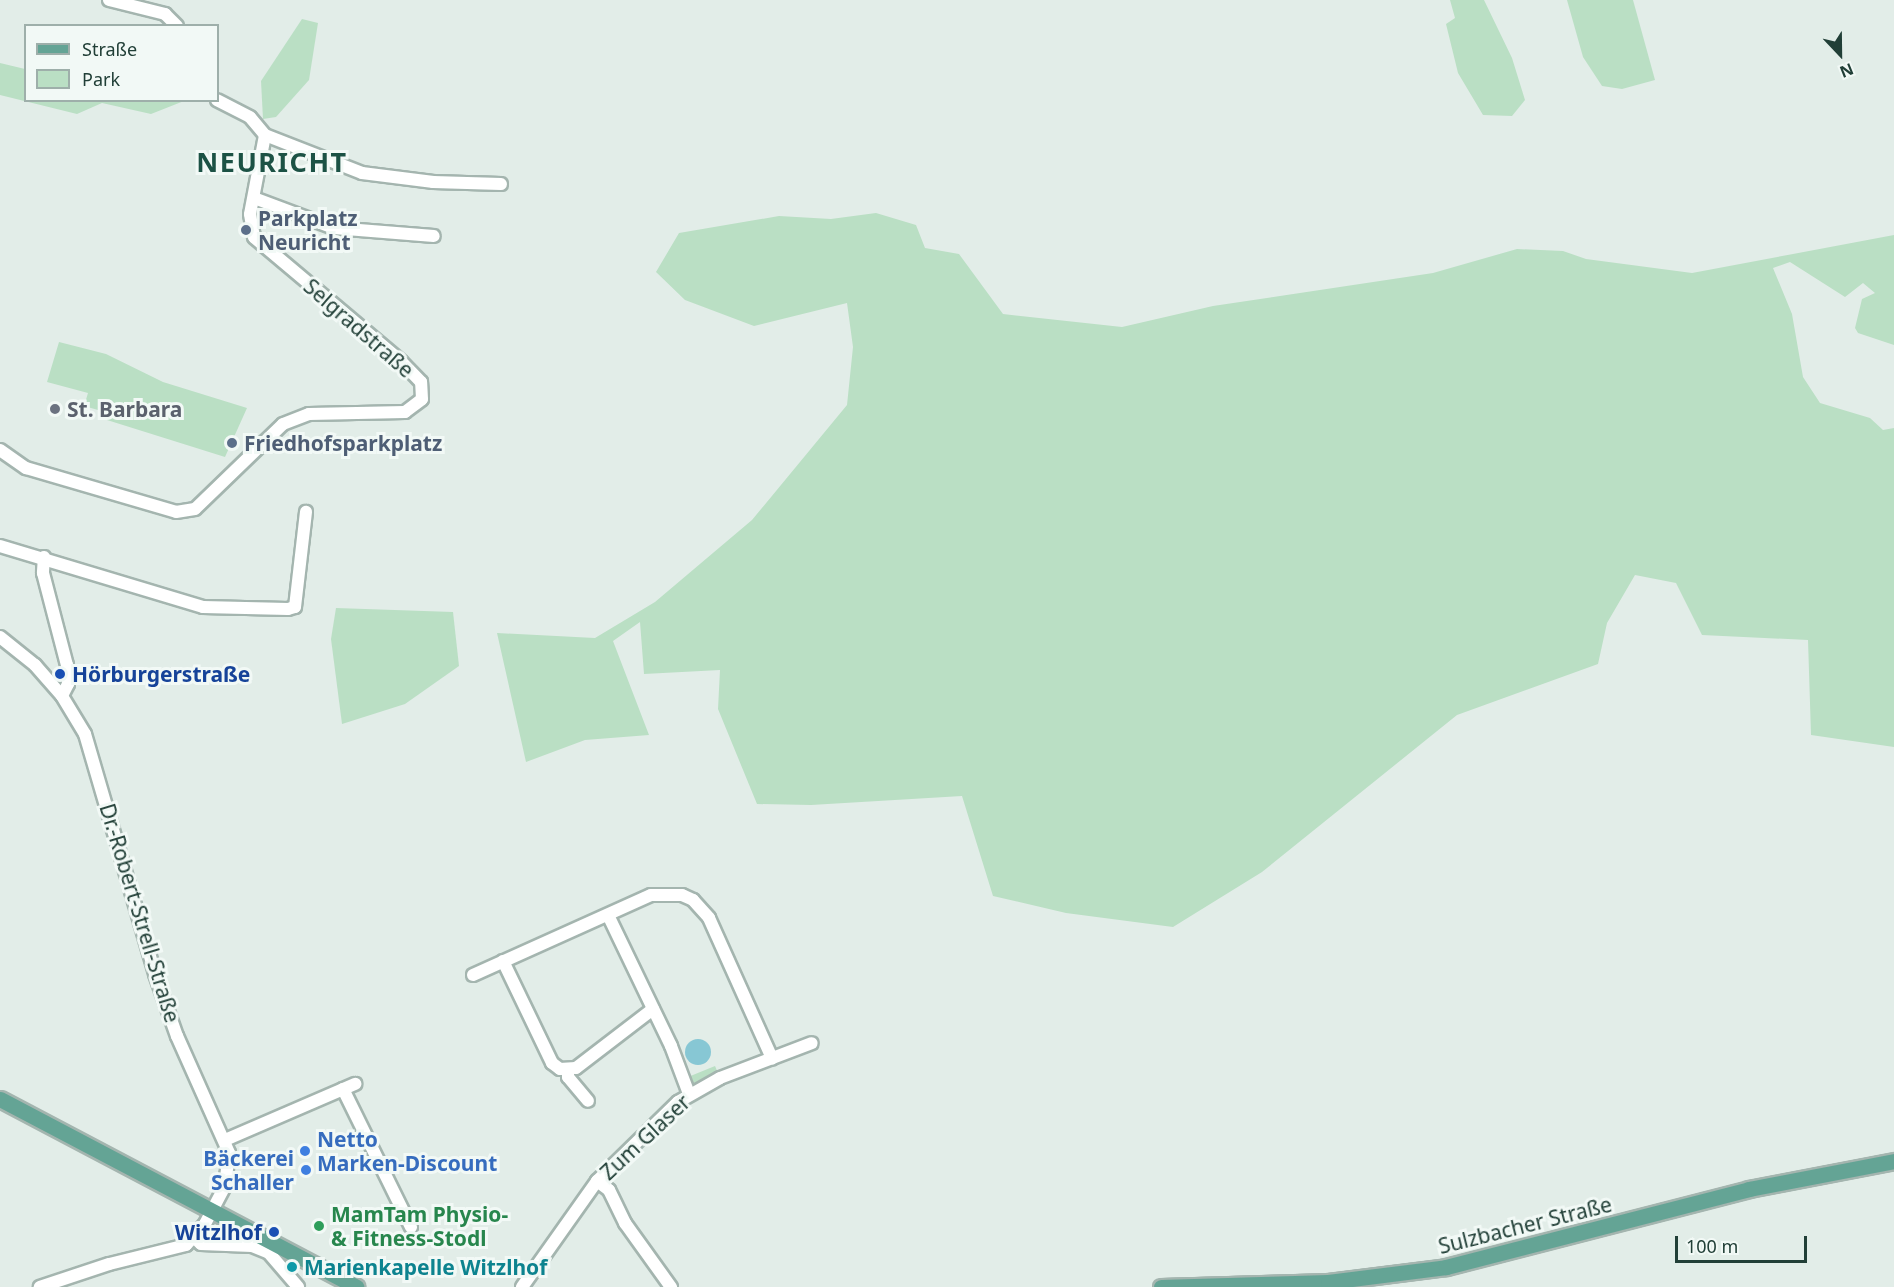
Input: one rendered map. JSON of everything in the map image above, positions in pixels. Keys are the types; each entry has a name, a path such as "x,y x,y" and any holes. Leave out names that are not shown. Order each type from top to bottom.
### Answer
{"main road":[{"path":"0,1099 356,1287"},
{"name":"Sulzbacher Straße","path":"1161,1287 1269,1285 1363,1279 1446,1267 1749,1189 1894,1161"}],"street":[{"path":"109,0 165,14 175,24"},
{"path":"219,101 250,117 265,135 362,173 433,182 501,184"},
{"path":"265,135 254,198 334,228 434,237"},
{"name":"Selgradstraße","path":"0,450 26,468 176,512 195,509 283,424 309,414 405,412 422,399 421,382 400,361 260,245 250,226 254,198"},
{"path":"0,546 44,557 203,607 295,607 306,512"},
{"path":"44,557 43,573 67,665 68,684 62,696"},
{"name":"Dr.-Robert-Strell-Straße","path":"0,637 35,665 62,696 85,734 97,766 136,913 177,1036 225,1140 229,1153 228,1173 212,1211 195,1238"},
{"path":"473,975 660,893 693,900 710,918 772,1058"},
{"path":"608,915 654,1009 689,1094"},
{"path":"503,961 552,1063 568,1070"},
{"path":"568,1070 654,1009"},
{"name":"Zum Glaser","path":"522,1287 597,1181 641,1134 689,1094 812,1043"},
{"path":"568,1070 568,1077 588,1101"},
{"path":"225,1140 355,1084"},
{"path":"343,1089 411,1227"},
{"path":"597,1181 609,1190 625,1223 670,1287"},
{"path":"40,1287 109,1264 175,1249 195,1238 201,1244 252,1246 269,1254 298,1287"}],"green space":[{"path":"1450,0 1484,0 1512,58 1525,100 1512,116 1483,115 1458,73 1446,24 1455,18"},
{"path":"1567,0 1633,0 1655,80 1622,89 1602,86 1583,57"},
{"path":"302,19 318,23 309,80 276,117 263,119 261,81"},
{"path":"0,63 24,69 24,101 0,95"},
{"path":"28,102 181,102 151,114 102,103 77,114"},
{"path":"876,213 916,225 925,248 959,254 1003,314 1122,327 1213,306 1433,273 1517,249 1563,251 1586,259 1692,273 1894,235 1894,345 1858,333 1855,328 1862,299 1875,293 1863,283 1845,297 1790,262 1773,268 1792,314 1803,377 1820,403 1870,418 1883,430 1894,428 1894,747 1811,735 1808,640 1702,635 1676,583 1635,575 1607,623 1598,664 1457,715 1262,872 1173,927 1066,913 993,896 962,796 811,805 757,804 718,709 720,670 644,674 640,622 613,641 649,735 585,740 526,762 497,633 595,638 655,602 752,520 847,405 853,347 847,303 754,326 685,300 656,272 679,233 779,216 831,219"},
{"path":"59,342 106,354 163,382 247,408 225,457 107,420 98,410 84,406 88,393 47,382"},
{"path":"336,608 453,612 459,666 405,704 342,724 331,639"},
{"path":"715,1066 718,1073 692,1086 688,1077"}],"water":[{"path":"698,1039 707,1043 711,1052 707,1061 698,1065 689,1061 685,1052 689,1043"}],"place":[{"name":"Parkplatz Neuricht","path":"246,230"},
{"name":"St. Barbara","path":"55,409"},
{"name":"Friedhofsparkplatz","path":"232,443"},
{"name":"Hörburgerstraße","path":"60,674"},
{"name":"Netto Marken-Discount","path":"305,1151"},
{"name":"Bäckerei Schaller","path":"306,1170"},
{"name":"MamTam Physio- & Fitness-Stodl","path":"319,1226"},
{"name":"Witzlhof","path":"274,1232"},
{"name":"Marienkapelle Witzlhof","path":"292,1267"}],"district":[{"name":"NEURICHT","path":"272,162"}]}
